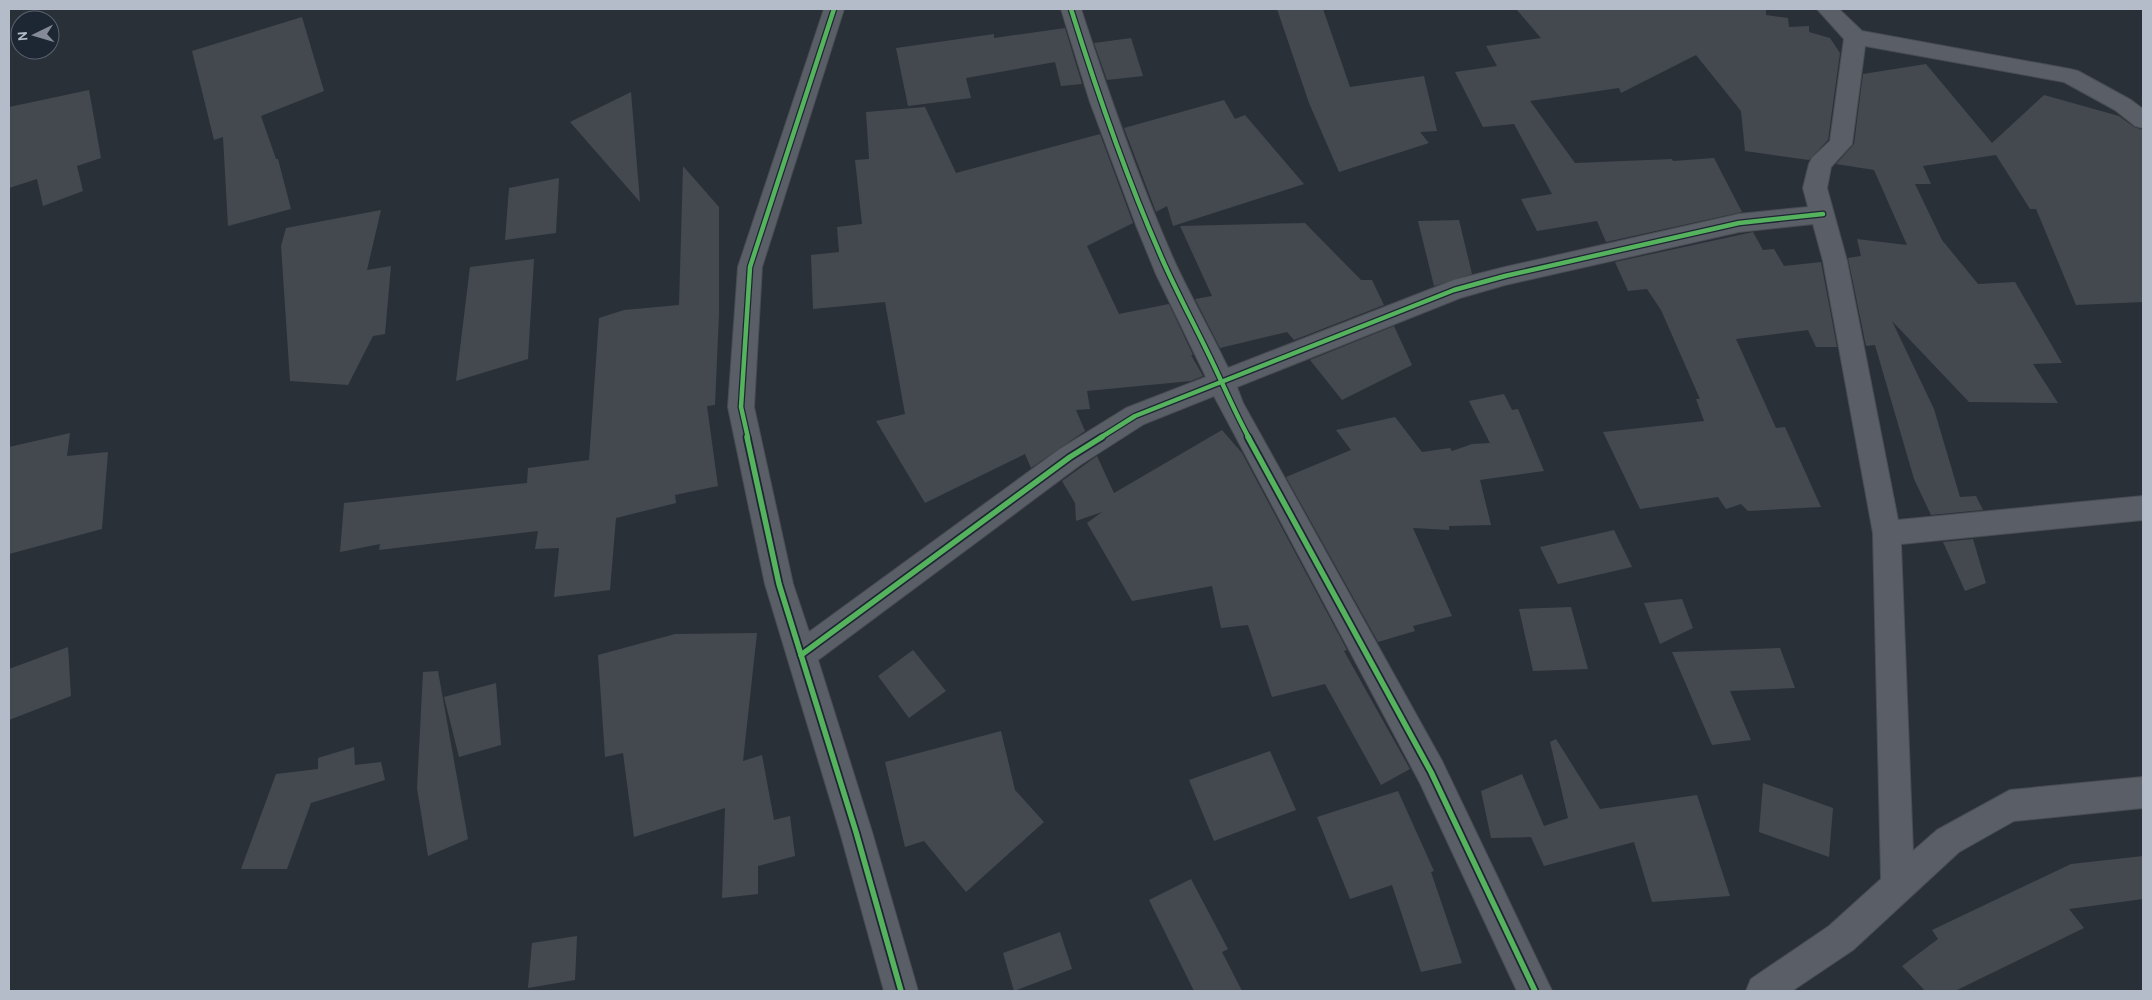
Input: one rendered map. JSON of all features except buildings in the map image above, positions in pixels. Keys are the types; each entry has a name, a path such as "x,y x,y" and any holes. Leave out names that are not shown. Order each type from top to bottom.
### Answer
{"street":[{"path":"834,9 750,267 741,407 779,584 856,832 901,991"},
{"path":"1071,9 1094,86 1160,255 1222,383 1231,406 1431,772 1535,991"},
{"path":"1827,9 1855,37 2070,76 2123,105 2143,120"},
{"path":"1855,37 1841,144 1820,164 1815,188 1835,261 1888,533 1898,886"},
{"path":"801,655 1070,457 1135,416 1454,290 1505,276 1739,223 1823,214"},
{"path":"1888,533 2143,508"},
{"path":"1763,991 1841,938 1948,841 2010,806 2143,794"}],"cycle path":[{"path":"834,9 750,267 741,407 779,584 856,832 901,991"},
{"path":"1071,9 1112,133 1147,225 1231,406 1431,772 1535,991"},
{"path":"801,655 1070,457 1135,416 1454,290 1505,276 1739,223 1823,214"}]}
